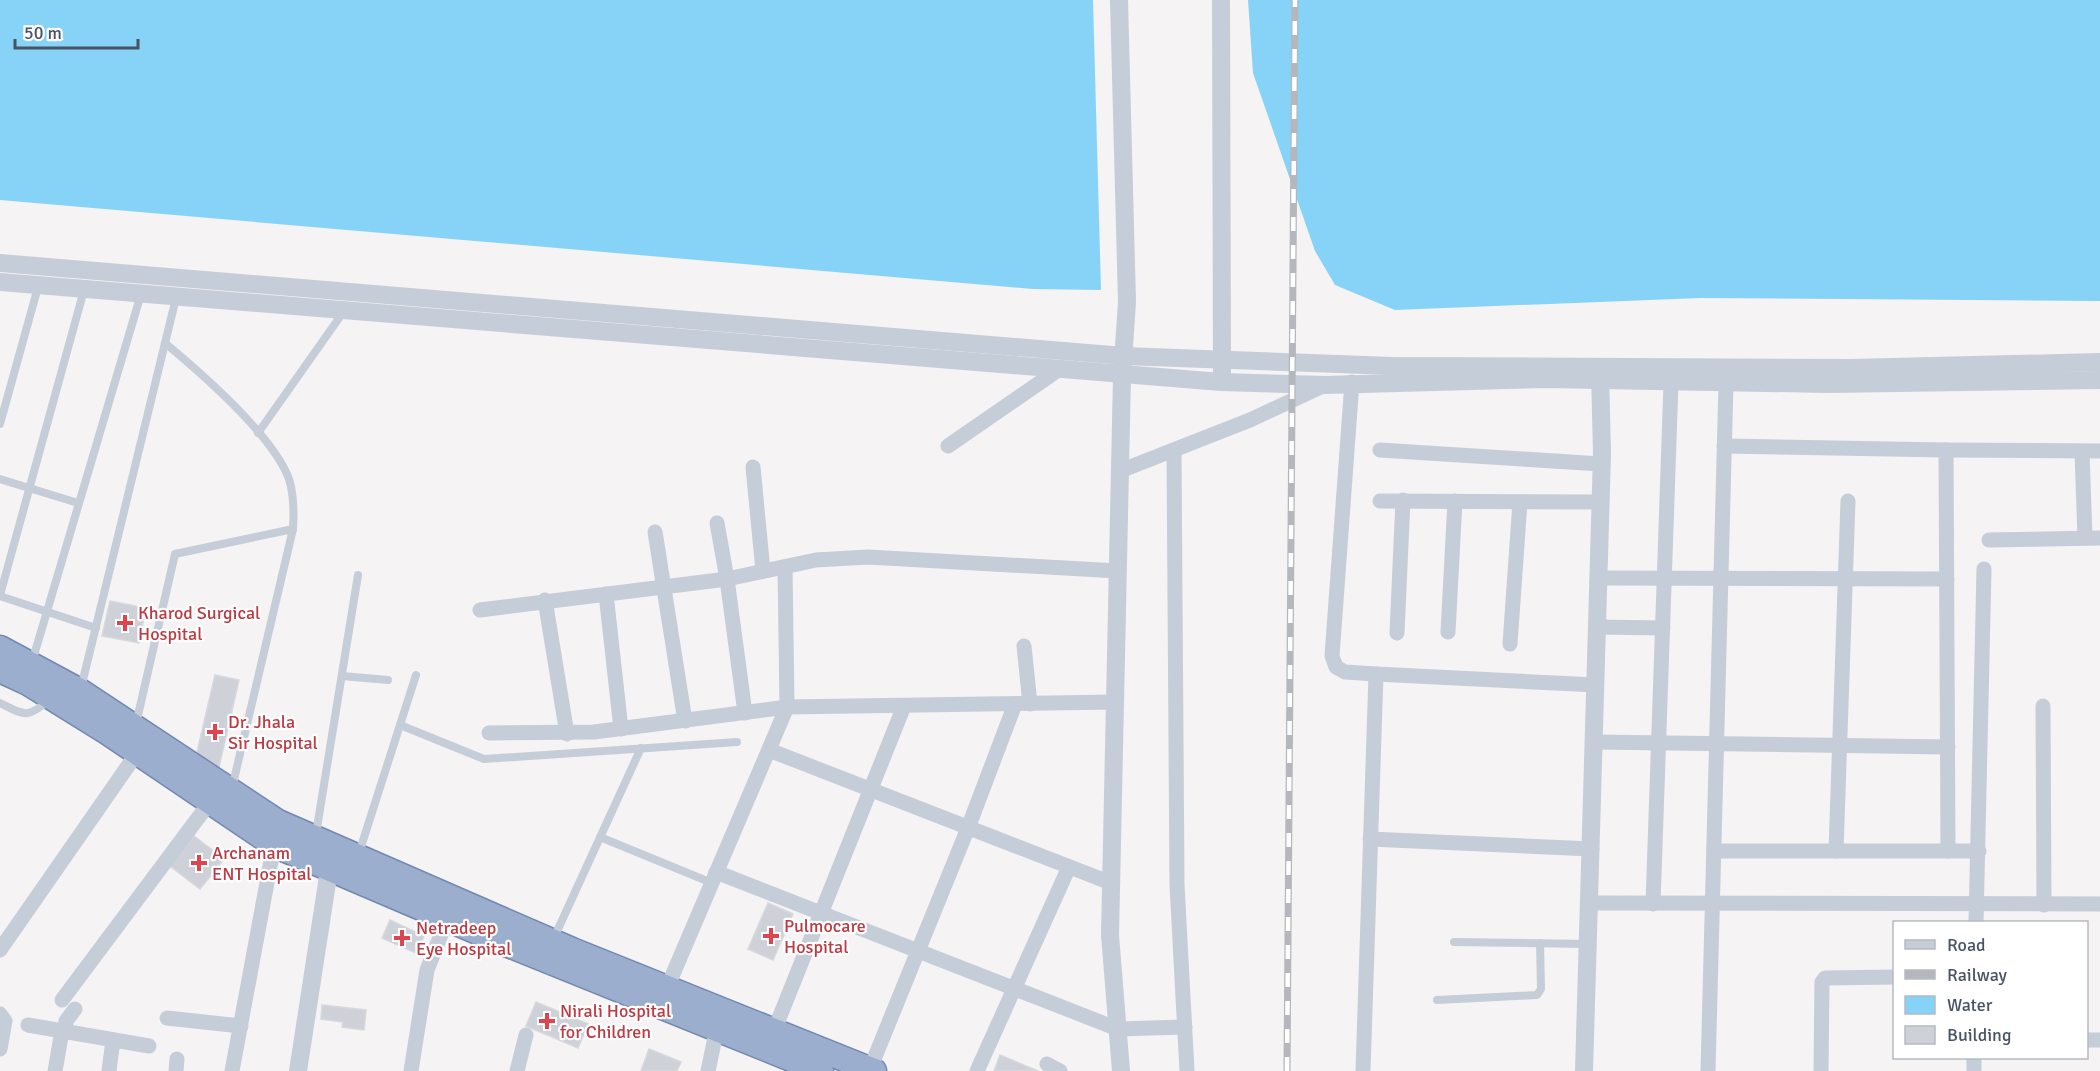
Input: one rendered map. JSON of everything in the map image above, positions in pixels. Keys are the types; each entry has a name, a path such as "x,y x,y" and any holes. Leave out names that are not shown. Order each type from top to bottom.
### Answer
{"highway":[{"path":"0,648 80,691 136,728 274,845 329,870 552,942 663,997 717,1028 808,1068"},
{"path":"0,670 52,698 137,753 220,797 358,857 451,910 663,997 774,1031 872,1070"}],"street":[{"path":"1119,0 1126,302 1122,376 1110,935 1121,1071"},
{"path":"1221,0 1223,360 1221,382"},
{"path":"0,262 1124,356 1600,374 2100,362"},
{"path":"0,282 1122,376 1221,382 1325,385 1352,382 1423,383 1546,379 1600,374 1671,382 1726,383 2100,380"},
{"path":"732,343 733,324"},
{"path":"1120,471 1174,451 1325,385 1365,365"},
{"path":"948,446 1059,370"},
{"path":"1584,1071 1590,944 1599,578 1600,374"},
{"path":"1352,382 1332,656 1336,667 1345,672 1376,675 1596,685"},
{"path":"1653,903 1671,382"},
{"path":"1708,1071 1726,383"},
{"path":"1724,446 2100,451"},
{"path":"1380,450 1601,464"},
{"path":"1946,450 1948,851"},
{"path":"1174,451 1177,885 1187,1071"},
{"path":"1989,540 2092,538 2082,452"},
{"path":"753,467 763,571"},
{"path":"1397,633 1403,500"},
{"path":"1380,501 1600,502"},
{"path":"1448,632 1455,501"},
{"path":"1836,851 1848,501"},
{"path":"1510,645 1520,502"},
{"path":"717,523 745,713"},
{"path":"656,532 686,721"},
{"path":"480,610 545,600 665,588 727,579 816,560 868,557 1118,571"},
{"path":"663,997 787,707 785,567"},
{"path":"1976,921 1980,851 1984,569"},
{"path":"1599,578 1947,579"},
{"path":"606,594 621,729"},
{"path":"545,600 567,734"},
{"path":"1597,627 1663,628"},
{"path":"872,1070 968,828 1022,704 1024,646"},
{"path":"1363,1071 1376,675"},
{"path":"489,733 567,734 787,707 1116,702"},
{"path":"774,1031 904,706"},
{"path":"2043,706 2044,905"},
{"path":"1595,742 1948,747"},
{"path":"769,750 1111,883"},
{"path":"0,950 137,753"},
{"path":"55,1071 68,1004 220,797"},
{"path":"1370,839 1592,849"},
{"path":"298,1071 329,870 324,842"},
{"path":"232,1071 274,845"},
{"path":"1714,851 1980,851"},
{"path":"977,1071 1069,867"},
{"path":"714,877 821,913 1118,1029 1185,1027"},
{"path":"1591,903 2100,904"},
{"path":"411,1071 427,970 451,910"},
{"path":"1821,1071 1822,982 1825,978 1893,978"},
{"path":"0,1014 5,1021 0,1049"},
{"path":"167,1018 240,1026"},
{"path":"28,1025 149,1046"},
{"path":"708,1071 717,1028"},
{"path":"517,1071 526,1035"},
{"path":"109,1071 113,1040"}],"lane":[{"path":"0,424 38,285"},
{"path":"85,289 0,596 96,628"},
{"path":"31,663 141,294"},
{"path":"80,691 176,296"},
{"path":"258,433 344,310"},
{"path":"165,343 190,364 275,452 288,478 294,510 293,529 220,797"},
{"path":"0,479 78,503"},
{"path":"136,728 175,554 293,529"},
{"path":"324,842 342,676 358,575"},
{"path":"358,857 416,675"},
{"path":"342,676 388,680"},
{"path":"0,703 31,715 52,698"},
{"path":"400,725 484,759 737,742"},
{"path":"552,942 641,748"},
{"path":"600,837 714,877"},
{"path":"1454,942 1590,944"},
{"path":"1437,1000 1537,995 1541,989 1540,944"}],"water":[{"path":"0,0 1093,0 1101,290 1033,289 0,200"},
{"path":"1248,0 2100,0 2100,301 1700,298 1395,310 1335,285 1315,251 1253,73"}],"building":[{"path":"110,601 146,608 139,643 102,636"},
{"path":"215,675 239,680 219,767 195,761"},
{"path":"194,836 224,859 200,889 170,866"},
{"path":"768,903 793,914 773,960 748,949"},
{"path":"390,920 424,936 416,953 382,938"},
{"path":"536,1002 588,1024 578,1048 526,1026"},
{"path":"322,1005 366,1010 364,1030 342,1027 343,1022 321,1019"},
{"path":"649,1049 681,1062 677,1071 641,1071"},
{"path":"1000,1055 1038,1071 994,1071"}],"railway":[{"path":"1287,1071 1295,0"}],"place":[{"name":"Kharod Surgical Hospital","path":"125,623"},
{"name":"Dr. Jhala Sir Hospital","path":"215,732"},
{"name":"Archanam ENT Hospital","path":"199,863"},
{"name":"Pulmocare Hospital","path":"771,936"},
{"name":"Netradeep Eye Hospital","path":"402,938"},
{"name":"Nirali Hospital for Children","path":"547,1021"}]}
